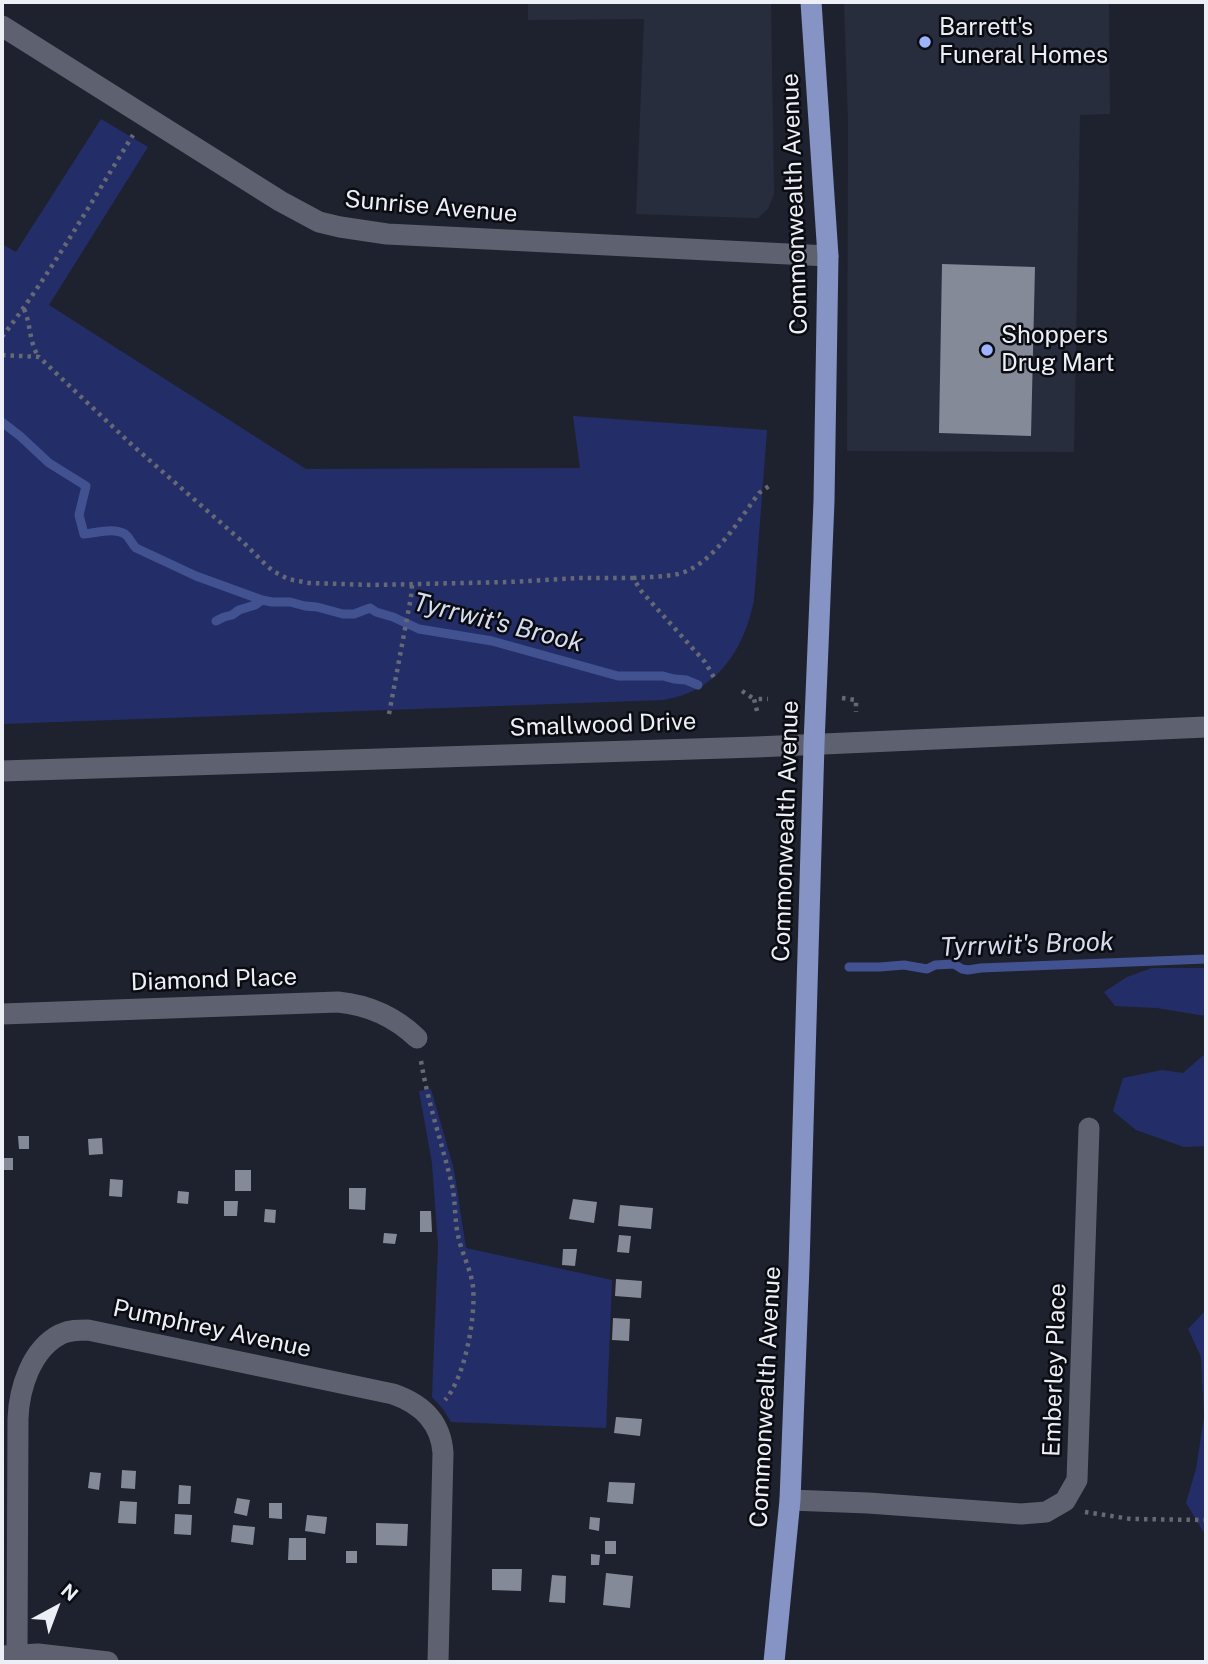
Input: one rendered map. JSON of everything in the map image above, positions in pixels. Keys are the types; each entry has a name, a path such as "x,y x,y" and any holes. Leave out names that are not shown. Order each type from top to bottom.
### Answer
{"main road":[{"name":"Commonwealth Avenue","path":"774,1662 790,1500 824,501 828,256 811,2"}],"street":[{"name":"Sunrise Avenue","path":"2,26 319,222 387,234 828,256"},
{"name":"Smallwood Drive","path":"2,771 814,744 1206,727"},
{"name":"Diamond Place","path":"2,1014 338,1002 351,1003 381,1013 418,1038"},
{"name":"Emberley Place","path":"1065,1501 1077,1480 1089,1128"},
{"name":"Pumphrey Avenue","path":"10,1655 19,1404 27,1373 48,1344 60,1335 74,1330 88,1330 393,1394 428,1413"},
{"path":"428,1413 440,1432 443,1453 438,1662"},
{"path":"790,1500 1021,1514 1046,1512 1065,1501"},
{"path":"10,1655 62,1656 108,1662"}],"path":[{"path":"2,337 66,246 145,116"},
{"path":"24,309 31,342 39,357 145,457 266,565 288,579 309,583 412,585 671,575 697,566 713,552 759,493 769,486"},
{"path":"2,355 39,357"},
{"path":"633,578 642,592 705,662 716,681"},
{"path":"389,714 412,585"},
{"path":"743,691 754,699 768,699"},
{"path":"856,712 856,700 860,694"},
{"path":"842,698 856,700"},
{"path":"754,699 757,710"},
{"path":"418,1038 426,1091 452,1183 459,1242 473,1287 471,1324 457,1382 445,1400 428,1413"},
{"path":"1065,1501 1085,1513 1131,1519 1206,1520"}],"shaded area":[{"path":"528,2 771,2 774,194 768,209 758,218 636,214 644,19 528,20"},
{"path":"844,2 1109,2 1110,114 1080,115 1074,452 847,451 848,121"},
{"path":"101,119 148,147 49,305 306,469 580,468 573,416 767,430 754,600 743,636 725,666 699,688 663,700 2,724 2,244 16,252"},
{"path":"1152,968 1206,968 1206,1016 1157,1008 1115,1006 1104,992 1127,977"},
{"path":"1206,1053 1206,1146 1184,1147 1136,1130 1113,1111 1123,1078 1162,1070 1183,1073"},
{"path":"431,1089 454,1170 466,1248 612,1280 606,1428 451,1422 432,1397 438,1246 432,1163 419,1091"},
{"path":"1206,1310 1206,1536 1186,1503 1196,1469 1204,1417 1201,1357 1188,1329"}],"building":[{"name":"Shoppers Drug Mart","path":"942,264 1035,267 1031,436 939,433"},
{"path":"18,1136 29,1136 29,1149 19,1149"},
{"path":"102,1138 103,1154 89,1155 88,1139"},
{"path":"2,1158 13,1158 13,1170 2,1170"},
{"path":"235,1170 251,1170 251,1191 235,1191"},
{"path":"110,1179 123,1180 122,1197 109,1196"},
{"path":"349,1188 366,1188 365,1210 349,1209"},
{"path":"178,1191 189,1192 188,1204 177,1203"},
{"path":"573,1199 597,1202 594,1223 569,1219"},
{"path":"224,1201 238,1201 237,1216 224,1216"},
{"path":"620,1205 653,1208 651,1229 618,1226"},
{"path":"265,1209 276,1210 275,1223 264,1222"},
{"path":"420,1211 431,1211 432,1232 420,1232"},
{"path":"384,1233 397,1234 395,1244 383,1243"},
{"path":"619,1235 631,1236 629,1253 617,1252"},
{"path":"563,1249 577,1249 575,1266 562,1265"},
{"path":"616,1279 642,1281 641,1298 615,1296"},
{"path":"613,1318 630,1319 629,1341 612,1340"},
{"path":"616,1417 642,1419 640,1436 614,1433"},
{"path":"122,1470 136,1471 135,1489 121,1488"},
{"path":"90,1472 101,1473 99,1490 88,1488"},
{"path":"609,1482 635,1483 633,1504 607,1502"},
{"path":"179,1485 191,1486 190,1504 178,1504"},
{"path":"237,1498 250,1500 247,1516 234,1513"},
{"path":"120,1501 137,1502 136,1524 118,1523"},
{"path":"269,1503 282,1503 282,1519 269,1518"},
{"path":"175,1514 192,1515 191,1535 174,1534"},
{"path":"307,1515 327,1517 325,1534 305,1531"},
{"path":"590,1517 600,1518 599,1531 589,1529"},
{"path":"376,1523 408,1524 407,1546 376,1545"},
{"path":"233,1525 255,1527 253,1545 231,1542"},
{"path":"289,1538 306,1538 306,1560 288,1560"},
{"path":"605,1541 616,1541 616,1554 605,1554"},
{"path":"346,1551 357,1551 357,1563 346,1563"},
{"path":"591,1554 600,1555 599,1565 591,1565"},
{"path":"492,1569 522,1569 521,1591 492,1590"},
{"path":"606,1573 633,1576 630,1608 603,1605"},
{"path":"552,1575 566,1576 565,1603 549,1602"}],"waterway":[{"name":"Tyrrwit's Brook","path":"2,422 49,463 86,486 79,515 84,534 120,532 127,536 136,548 196,576 262,600 290,602 343,614 354,614 370,608 419,629 492,641 618,676 663,676 698,685"},
{"path":"216,621 262,600"},
{"name":"Tyrrwit's Brook","path":"849,967 904,965 927,969 935,965 954,964 968,970 1206,959"}],"place":[{"name":"Barrett's Funeral Homes","path":"925,42"},
{"name":"Shoppers Drug Mart","path":"987,350"}]}
